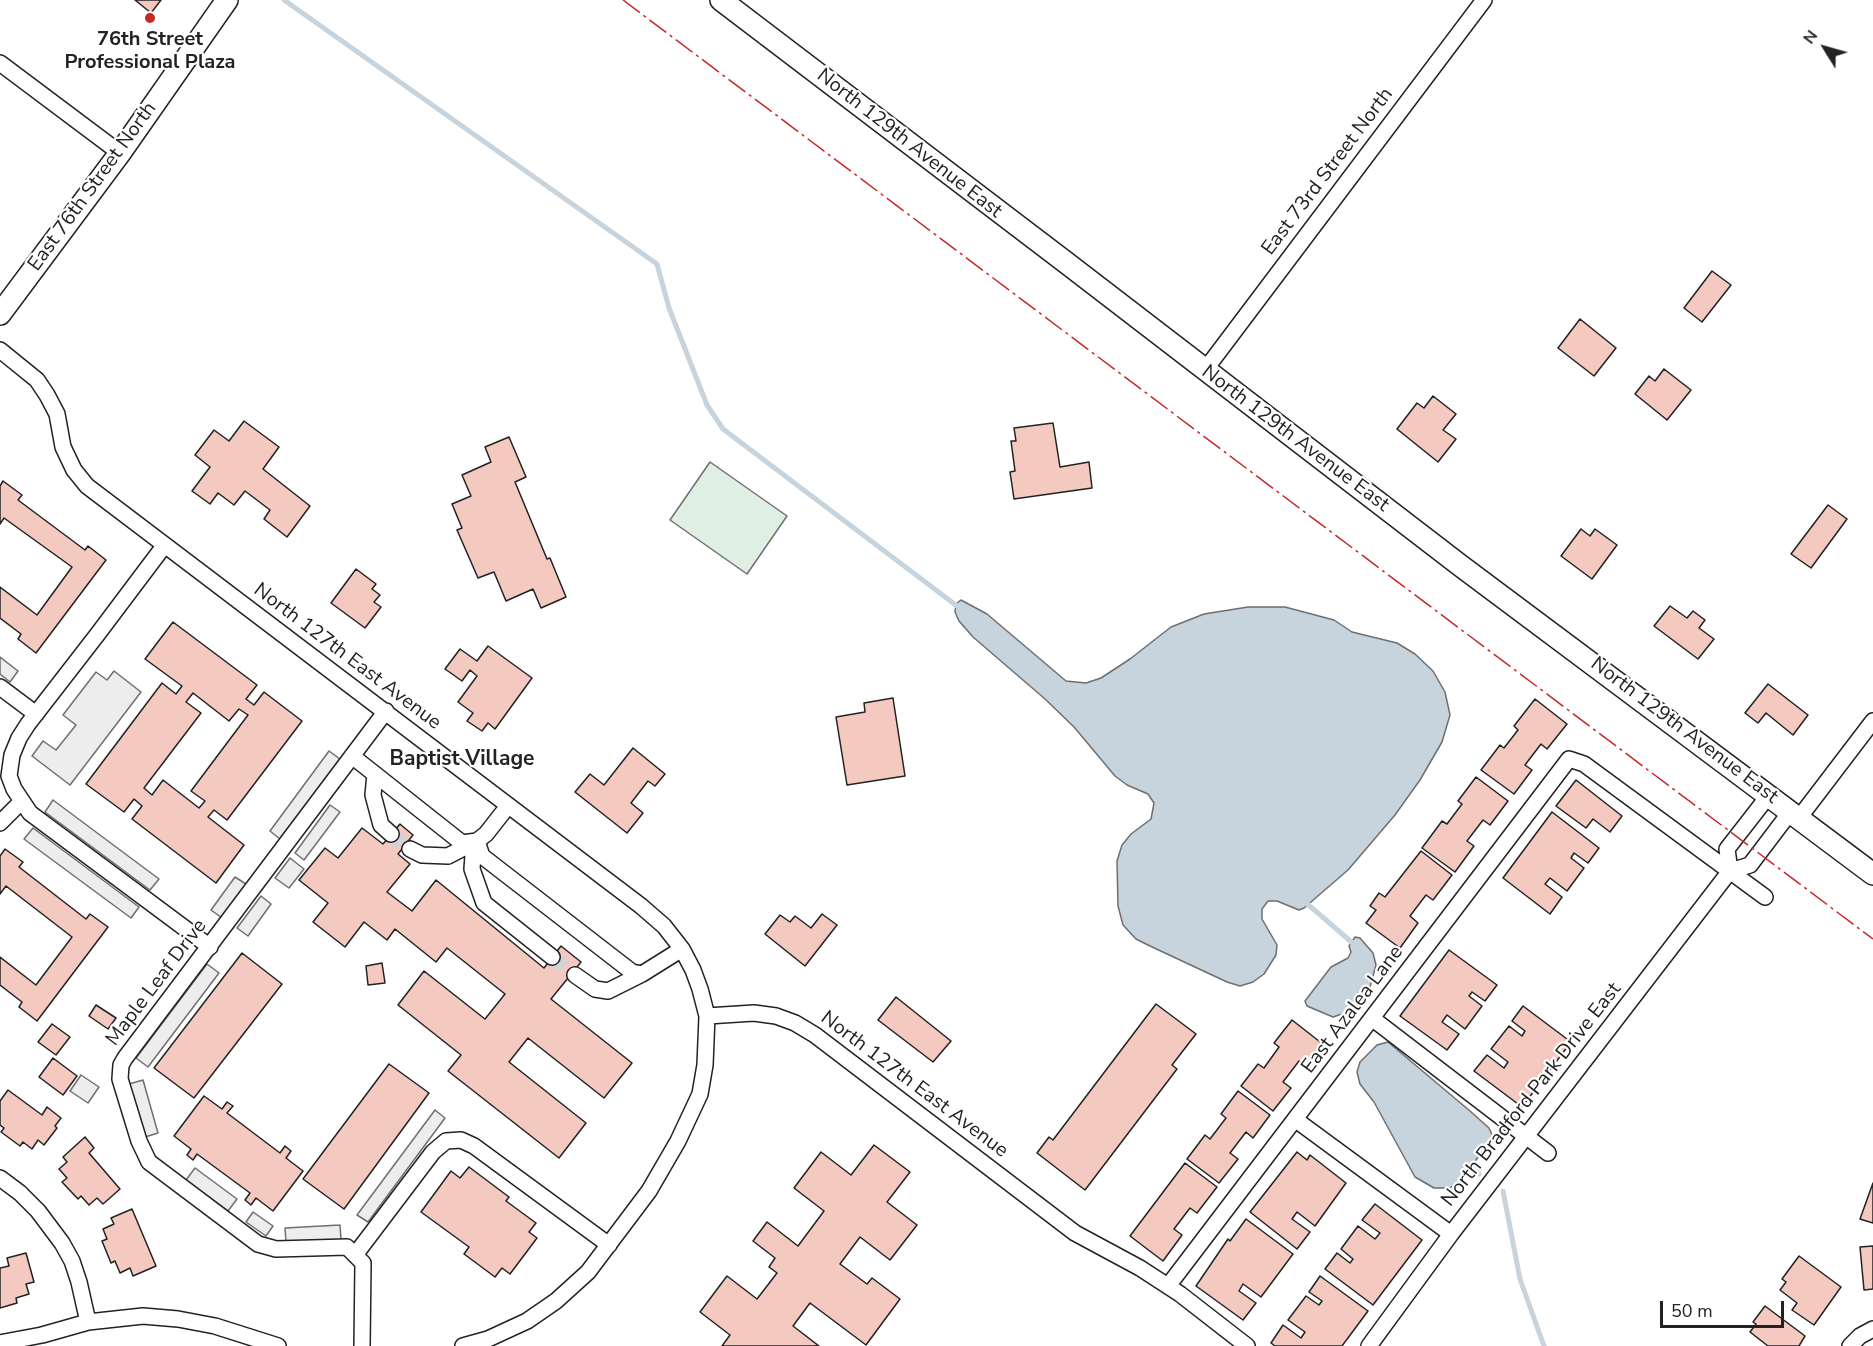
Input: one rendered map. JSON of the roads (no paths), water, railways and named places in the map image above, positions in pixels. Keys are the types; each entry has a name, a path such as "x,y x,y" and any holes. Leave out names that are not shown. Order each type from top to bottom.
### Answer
{"street":[{"name":"East 76th Street North","path":"0,314 120,153 227,0"},
{"name":"North 129th Avenue East","path":"720,0 1470,573 1873,874"},
{"name":"East 73rd Street North","path":"1205,370 1484,0"},
{"path":"0,63 120,153"},
{"name":"North 127th East Avenue","path":"0,350 37,380 57,414 67,454 74,470 87,486 641,906 664,926 681,950 700,989 707,1016 754,1013 776,1016 795,1023 815,1035 1075,1233 1106,1248 1168,1286 1247,1346"},
{"path":"164,546 19,738 12,755 9,776 30,813 210,947"},
{"path":"0,687 36,714"},
{"name":"Maple Leaf Drive","path":"355,1255 347,1247 276,1249 258,1244 149,1162 139,1141 120,1079 121,1065 386,711"},
{"name":"North Bradford Park Drive East","path":"1369,1346 1451,1234 1730,870 1750,866 1873,721"},
{"path":"352,756 462,843 476,842"},
{"name":"East Azalea Lane","path":"1168,1286 1569,759 1584,764 1730,870"},
{"path":"375,774 373,795 381,825 391,834"},
{"path":"1766,897 1730,870 1727,849 1769,795"},
{"path":"0,823 22,801"},
{"path":"410,849 422,855 448,856 476,842 486,834 508,806"},
{"path":"476,842 472,869 484,903 552,957"},
{"path":"476,842 482,856 632,972 642,974"},
{"path":"575,975 595,989 608,990 625,984 681,950"},
{"path":"463,1346 488,1339 537,1314 556,1301 588,1272 649,1191 678,1141 700,1094 705,1065 707,1016"},
{"path":"1373,1019 1548,1153"},
{"path":"1296,1119 1451,1234"},
{"path":"362,1346 363,1263 355,1255 433,1152 446,1141 461,1140 474,1146 609,1245"},
{"path":"0,1178 38,1211 62,1244 72,1261 88,1322"},
{"path":"0,1343 42,1335 88,1322 143,1316 178,1319 215,1326 278,1346"},
{"path":"1850,1346 1873,1329"}],"waterway":[{"path":"284,0 657,264 669,308 707,405 723,429 961,609"},
{"path":"1304,901 1356,946"},
{"path":"1467,1164 1479,1174"},
{"path":"1503,1191 1520,1279 1544,1346"}],"tunnel":[{"path":"391,834 410,849"},
{"path":"552,957 575,975"}],"place":[{"name":"76th Street Professional Plaza","path":"150,18"}],"district":[{"name":"Baptist Village","path":"462,760"}]}
